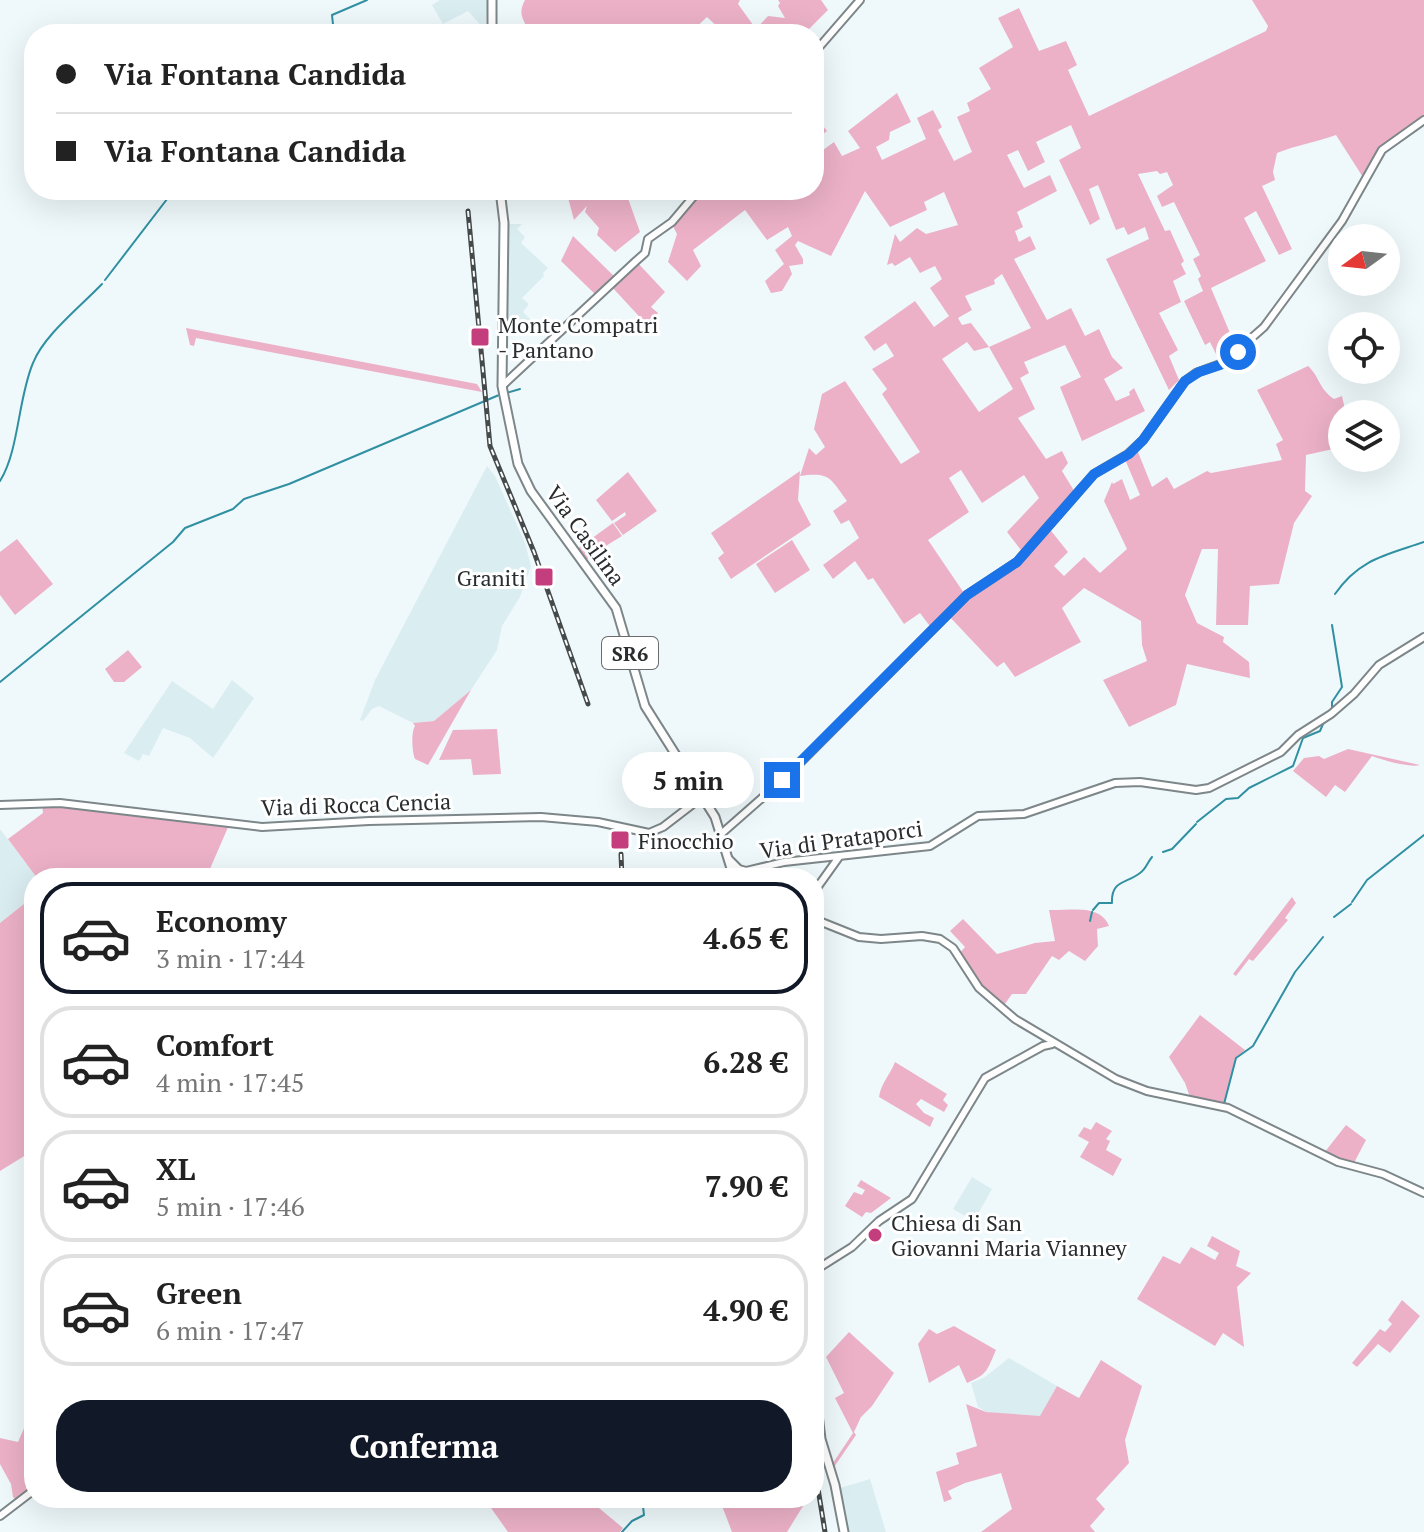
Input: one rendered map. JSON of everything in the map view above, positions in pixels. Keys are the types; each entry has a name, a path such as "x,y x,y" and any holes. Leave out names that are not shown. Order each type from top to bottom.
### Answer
{"main road":[{"path":"492,0 492,24"},
{"path":"824,41 860,0"},
{"path":"721,834 786,777 967,595 1017,562 1094,474 1129,454 1143,440 1185,381 1223,363 1265,325 1338,227 1383,148 1424,120"},
{"name":"Via Casilina","path":"501,200 504,223 502,386 523,478 616,608 645,706 702,797 721,834 732,868"},
{"path":"502,386 645,253 646,243 676,218 691,200"},
{"name":"Via di Prataporci","path":"758,868 787,861 931,846 977,816 1023,814 1112,784 1140,782 1196,790 1212,787 1282,751 1299,734 1352,697 1378,666 1424,637"},
{"name":"Via di Rocca Cencia","path":"0,805 66,803 258,827 526,817 598,822 651,833 702,797"},
{"path":"824,878 839,857"},
{"name":"Via di Prataporci","path":"730,860 738,868"},
{"path":"824,923 859,937 924,936 944,941 952,947 981,990 1048,1044 1124,1083 1229,1108 1341,1163 1383,1174 1424,1193"},
{"path":"824,1265 850,1249 877,1222 912,1199 986,1077 1048,1044"},
{"path":"824,1448 844,1532"},
{"path":"0,1516 24,1498"}],"shaded area":[{"path":"440,0 488,0 486,24 479,24 468,11 443,24 432,5"},
{"path":"525,0 740,0 738,4 752,24 714,24 707,17 700,24 525,24 521,11"},
{"path":"778,0 821,0 828,10 814,24 761,24 768,16 785,18"},
{"path":"1252,0 1424,0 1424,124 1386,150 1366,182 1336,135 1277,153 1273,172 1275,180 1262,186 1292,249 1279,255 1256,211 1244,218 1266,261 1211,288 1238,352 1221,364 1210,342 1205,345 1184,301 1203,291 1198,279 1201,276 1193,259 1200,255 1174,202 1162,207 1157,196 1173,185 1167,172 1138,174 1165,231 1170,230 1184,261 1181,264 1186,274 1173,281 1181,302 1159,313 1178,350 1169,356 1179,380 1169,390 1106,259 1149,239 1145,227 1128,235 1124,227 1116,230 1098,185 1089,189 1100,219 1090,225 1059,160 1081,148 1071,125 1036,142 1045,162 1028,171 1018,150 1007,155 1024,188 1050,175 1057,191 1017,212 1023,227 1015,231 1019,242 1030,236 1036,249 1014,259 1047,320 1071,308 1085,336 1099,329 1112,357 1123,368 1104,379 1116,401 1130,395 1134,388 1145,411 1082,441 1060,387 1081,377 1065,345 1024,362 1029,373 1020,378 1035,409 1018,418 1046,459 1062,451 1068,463 1062,471 1076,494 1048,527 1068,552 1054,566 1064,576 1084,557 1100,573 1127,549 1104,501 1112,482 1122,479 1130,500 1140,495 1124,457 1136,447 1152,487 1167,477 1174,489 1207,471 1211,473 1282,460 1276,444 1283,440 1257,390 1308,366 1329,395 1334,399 1342,396 1343,400 1328,400 1328,450 1306,455 1305,491 1312,496 1294,523 1279,584 1250,586 1248,625 1216,625 1218,549 1202,549 1185,595 1197,623 1224,637 1223,642 1249,662 1250,678 1187,664 1176,705 1129,727 1103,680 1147,661 1142,645 1141,621 1084,588 1062,608 1081,642 1015,677 1004,662 997,667 948,615 932,629 920,613 904,624 873,578 868,580 855,561 833,579 823,565 859,538 849,520 841,524 833,511 847,501 833,482 824,476 800,476 809,448 816,455 825,447 814,429 822,394 845,381 901,464 920,452 882,394 887,389 872,369 894,356 886,343 874,351 864,337 915,301 934,327 949,316 930,288 942,279 935,266 920,273 910,257 895,266 892,263 887,265 895,234 900,242 917,228 926,234 958,225 944,192 924,202 927,210 890,227 865,191 831,256 798,241 795,245 803,264 789,266 792,274 782,291 771,293 765,281 784,264 775,250 792,236 788,227 767,240 745,210 693,250 701,266 687,281 668,262 677,234 671,222 690,200 824,200 824,149 834,142 842,156 860,148 848,131 897,93 911,122 890,132 889,140 876,147 882,160 926,139 917,118 933,110 942,127 938,130 954,161 972,152 957,117 970,111 967,103 991,89 979,68 1013,47 998,18 1019,8 1039,51 1066,41 1077,65 1068,70 1089,116 1266,31 1268,26","holes":["1002,274 1031,328 989,347 971,323 962,325 958,318 972,310 965,296 995,284 994,280","967,342 974,351 989,347 1013,389 979,412 942,359","961,470 982,503 1024,475 1039,498 1007,532 1024,554 966,596 928,540 969,512 949,478"]},
{"path":"569,200 629,200 640,232 615,252 597,235 599,228 585,212 587,206 574,220"},
{"path":"506,224 522,224 517,229 525,237 521,243 548,268 522,298 529,304 523,312 532,321 519,333 505,319"},
{"path":"573,236 617,279 636,261 665,292 651,307 658,313 648,326 611,286 598,297 561,261"},
{"path":"186,328 477,384 482,392 196,338 194,346 190,345"},
{"path":"487,466 495,476 525,543 531,566 520,597 502,626 497,650 471,690 434,721 413,723 379,706 372,709 363,721 360,720 375,680"},
{"path":"800,471 798,500 811,525 731,579 718,558 724,553 711,533"},
{"path":"628,472 657,511 623,535 614,523 626,515 625,512 612,521 596,500"},
{"path":"613,523 622,536 586,561 577,549"},
{"path":"17,539 53,584 15,615 0,595 0,552"},
{"path":"792,540 810,570 775,593 756,564"},
{"path":"128,650 142,667 124,682 114,682 105,669"},
{"path":"232,680 254,698 213,758 190,738 163,728 149,756 143,754 139,761 124,753 172,681 213,709"},
{"path":"471,690 428,765 415,759 413,723 434,721"},
{"path":"497,729 501,774 473,775 471,759 439,760 453,730"},
{"path":"1348,749 1420,765 1403,765 1372,756 1345,792 1335,785 1326,797 1293,771 1304,758 1319,756 1324,759"},
{"path":"42,804 229,825 210,868 30,868 8,839 43,813"},
{"path":"0,829 29,868 24,868 24,904 0,923"},
{"path":"1292,897 1296,903 1285,918 1288,920 1253,961 1249,959 1236,976 1233,974"},
{"path":"24,904 24,1156 0,1171 0,923"},
{"path":"1049,910 1091,911 1105,919 1109,926 1097,929 1098,946 1085,961 1069,951 1059,960 1052,956 1026,994 1012,994 1002,1008 983,992 958,955 965,947 950,931 963,919 997,954 1035,943 1055,941"},
{"path":"1200,1015 1245,1050 1236,1058 1224,1104 1190,1097 1169,1057"},
{"path":"895,1062 947,1094 943,1100 948,1105 944,1112 921,1099 916,1104 934,1118 930,1127 879,1097"},
{"path":"1096,1122 1112,1131 1106,1139 1110,1141 1106,1150 1122,1159 1113,1176 1080,1157 1089,1142 1078,1136 1084,1127 1091,1130"},
{"path":"1346,1125 1366,1140 1355,1161 1349,1165 1324,1153"},
{"path":"972,1177 992,1189 974,1221 953,1209"},
{"path":"861,1180 891,1198 862,1217 845,1206 854,1192 862,1195 865,1190 857,1186"},
{"path":"1212,1236 1240,1251 1236,1266 1251,1273 1237,1287 1244,1347 1223,1333 1215,1346 1137,1299 1163,1256 1180,1264 1191,1247 1215,1260 1219,1253 1207,1246"},
{"path":"1402,1300 1420,1316 1390,1353 1378,1344 1357,1367 1352,1363 1380,1329 1385,1332 1392,1324 1388,1320"},
{"path":"954,1326 996,1350 991,1362 983,1374 967,1383 959,1365 929,1383 918,1344 929,1329 937,1334"},
{"path":"849,1332 894,1373 861,1417 854,1432 856,1435 834,1467 831,1466 853,1433 835,1398 844,1393 826,1357"},
{"path":"1009,1358 1057,1386 1040,1417 986,1412 978,1407 971,1383 985,1377"},
{"path":"1101,1360 1142,1386 1125,1440 1129,1463 1096,1499 1105,1509 1090,1526 1095,1532 981,1532 1012,1509 1001,1473 948,1491 952,1499 944,1502 936,1472 959,1464 956,1453 977,1446 966,1404 986,1412 1040,1416 1057,1386 1079,1398"},
{"path":"24,1428 24,1498 18,1502 0,1464 0,1438 18,1442"},
{"path":"870,1479 886,1532 846,1532 840,1488"},
{"path":"491,1508 599,1508 623,1528 620,1532 508,1532"},
{"path":"723,1508 802,1508 787,1532 732,1532"}],"waterway":[{"path":"333,24 332,15 367,0"},
{"path":"105,280 166,200"},
{"path":"0,481 11,455 28,377 38,352 102,284"},
{"path":"506,393 520,389"},
{"path":"0,682 173,542 185,528 233,509 244,499 289,484 499,395"},
{"path":"1335,594 1354,573 1374,560 1424,542"},
{"path":"1332,625 1342,687 1332,702 1332,710"},
{"path":"1197,822 1226,799 1238,798 1249,788 1293,766 1303,738 1320,731 1333,715"},
{"path":"1163,852 1172,849 1196,824"},
{"path":"1352,902 1367,880 1424,835"},
{"path":"1093,910 1099,903 1112,903 1117,886 1135,877 1152,857"},
{"path":"1334,917 1351,904"},
{"path":"1090,921 1092,912"},
{"path":"1224,1104 1236,1058 1253,1046 1295,972 1323,937"},
{"path":"622,1532 632,1521 644,1515 643,1508"}],"railway":[{"path":"468,211 490,446 534,552 588,704"},
{"path":"621,854 622,868"},
{"path":"821,1508 825,1532"}],"place":[{"name":"Monte Compatri - Pantano","path":"480,337"},
{"name":"Graniti","path":"544,577"},
{"name":"Finocchio","path":"620,840"},
{"name":"Chiesa di San Giovanni Maria Vianney","path":"875,1235"}],"route":[{"path":"782,780 967,595 1017,562 1094,474 1129,454 1155,425 1189,377 1220,365 1238,352"}]}
